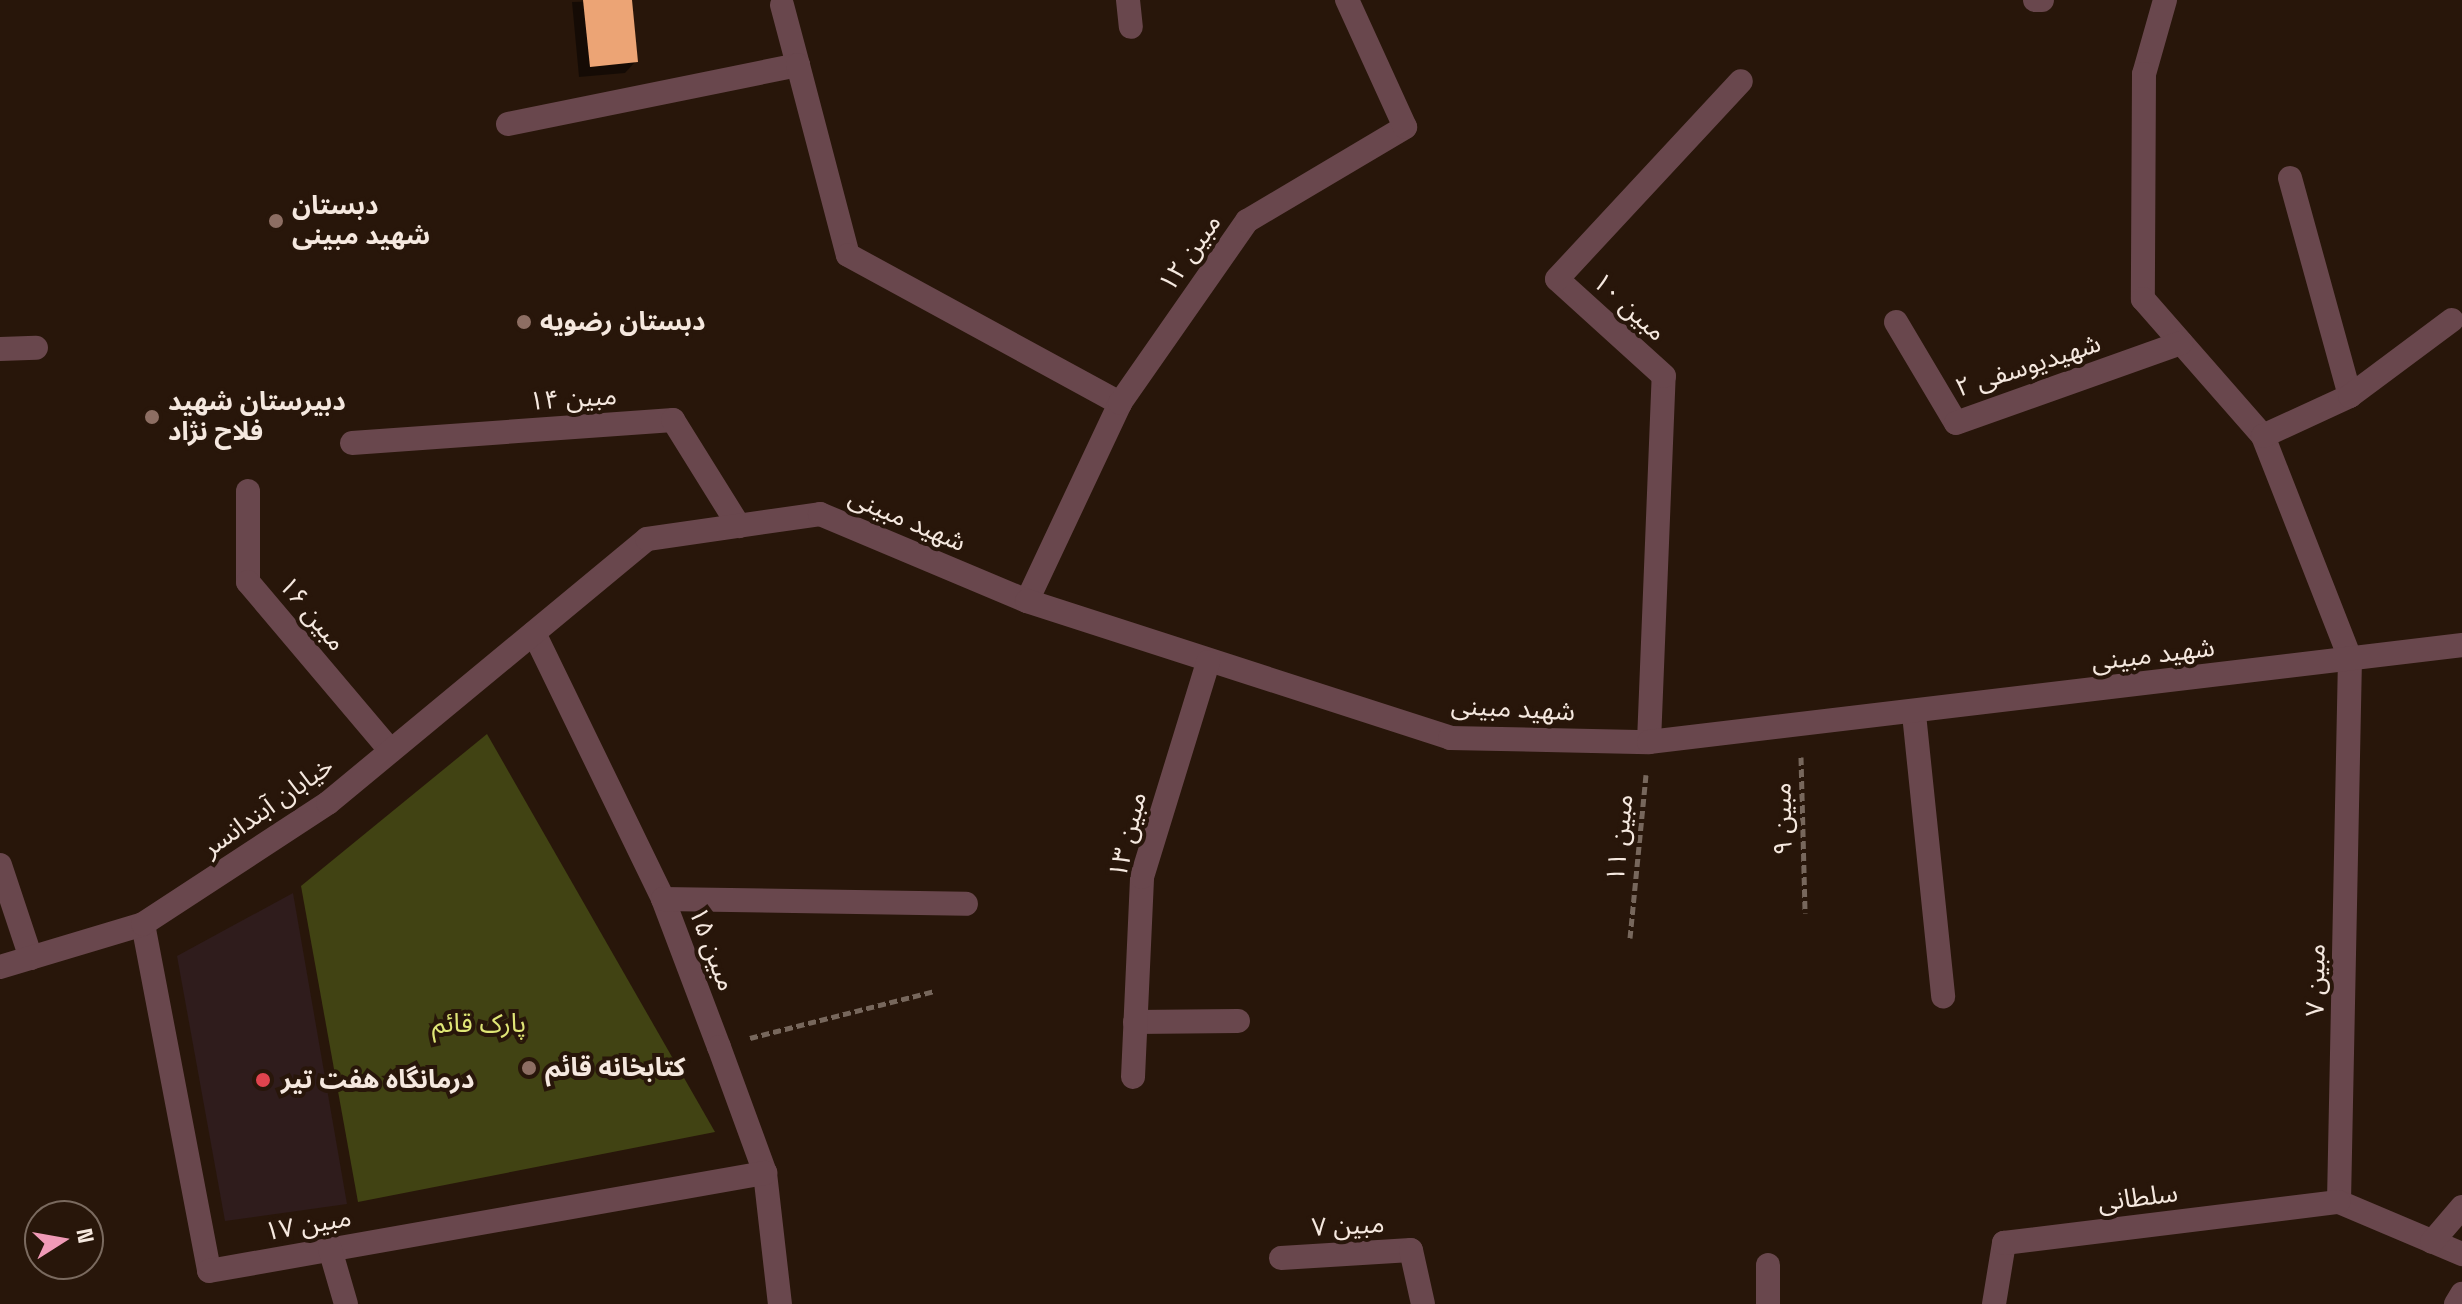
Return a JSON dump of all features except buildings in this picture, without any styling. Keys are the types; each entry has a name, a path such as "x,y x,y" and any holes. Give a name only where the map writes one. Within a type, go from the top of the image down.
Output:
{"street":[{"path":"1128,0 1131,27"},
{"name":"مبین ۱۲","path":"1027,601 1120,403 1247,221 1405,127 1347,0"},
{"path":"2035,0 2042,0"},
{"path":"2165,0 2144,74 2143,299 2263,436 2350,658"},
{"path":"782,5 848,255 1120,403"},
{"path":"508,124 798,65"},
{"name":"مبین ۱۰","path":"1649,742 1664,376 1557,279 1741,81"},
{"path":"2290,178 2350,396"},
{"path":"2263,436 2350,396 2452,320"},
{"name":"شهیدیوسفی ۲","path":"1896,322 1956,423 2181,343"},
{"path":"0,349 36,348"},
{"name":"مبین ۱۴","path":"352,443 673,420 739,526"},
{"name":"مبین ۱۶","path":"248,491 248,582 391,751"},
{"name":"شهید مبینی","path":"534,633 647,539 820,514 1027,601 1450,738 1649,742 1914,714 2462,645"},
{"name":"خیابان آبندانسر","path":"0,967 143,924 328,803 534,633"},
{"name":"مبین ۱۵","path":"534,633 663,899 719,1047 765,1173 780,1304"},
{"name":"مبین ۷","path":"2339,1202 2350,658"},
{"name":"مبین ۱۳","path":"1133,1077 1142,877 1208,662"},
{"path":"1914,714 1943,997"},
{"path":"0,865 31,958"},
{"path":"663,899 966,904"},
{"name":"مبین ۱۷","path":"143,924 209,1271 765,1173"},
{"path":"1135,1022 1238,1021"},
{"path":"2339,1202 2462,1254"},
{"name":"سلطانی","path":"1994,1304 2004,1243 2339,1202"},
{"path":"2432,1242 2462,1207"},
{"path":"330,1249 346,1304"},
{"name":"مبین ۷","path":"1281,1258 1411,1250 1423,1304"},
{"path":"1768,1265 1768,1304"},
{"path":"2456,1304 2462,1294"}],"path":[{"name":"مبین ۹","path":"1800,724 1805,913"},
{"name":"مبین ۱۱","path":"1630,938 1649,742"},
{"path":"719,1047 935,991"}],"shaded area":[{"name":"درمانگاه هفت تیر","path":"293,893 347,1204 225,1221 177,956"}],"green space":[{"name":"پارک قائم","path":"487,734 715,1132 358,1202 301,886"}],"place":[{"name":"دبستان شهید مبینی","path":"276,221"},
{"name":"دبستان رضویه","path":"524,322"},
{"name":"دبیرستان شهید فلاح نژاد","path":"152,417"},
{"name":"کتابخانه قائم","path":"529,1068"},
{"name":"درمانگاه هفت تیر","path":"263,1080"}]}
